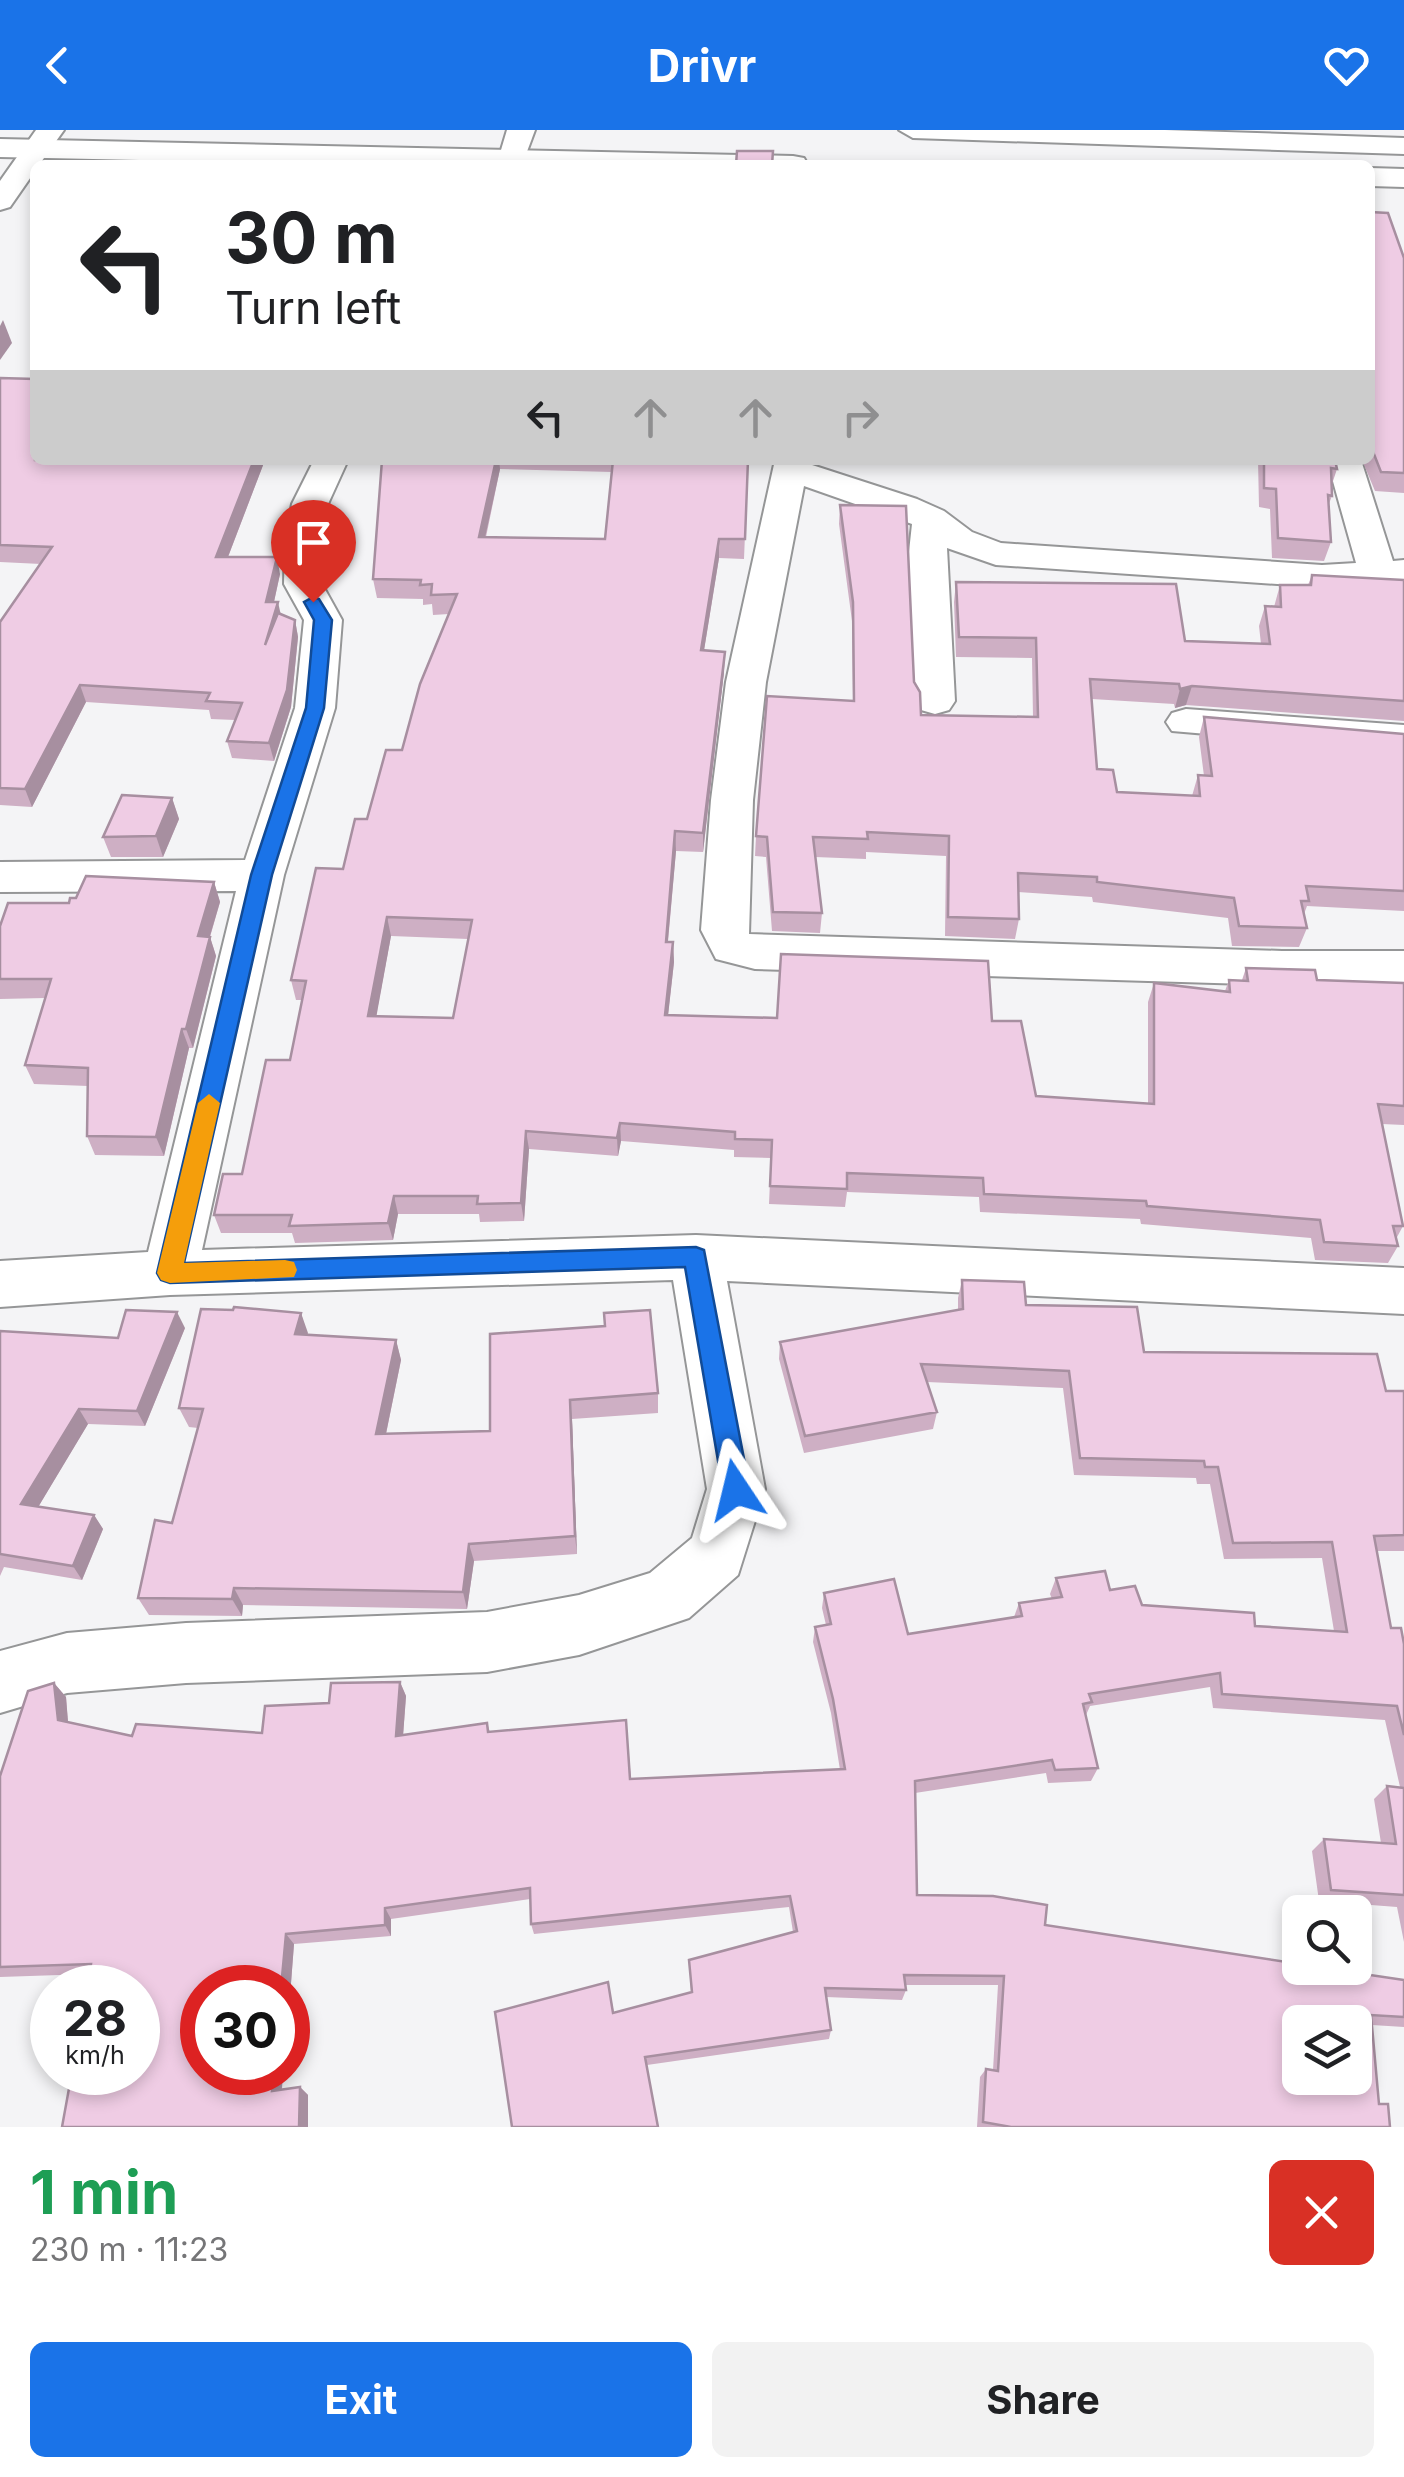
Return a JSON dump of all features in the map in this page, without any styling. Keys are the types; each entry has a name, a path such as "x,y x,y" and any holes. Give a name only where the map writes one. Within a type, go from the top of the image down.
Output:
{"highway":[{"path":"0,148 42,139 336,160"},
{"path":"1375,177 1404,178"}],"street":[{"path":"512,160 521,130"},
{"path":"914,130 1404,146"},
{"path":"0,200 42,139"},
{"path":"170,1273 262,875 315,708 323,620 303,584 303,538 310,504 329,465"},
{"path":"1346,465 1391,571 1322,576 996,554 959,540 930,519 792,465 746,682 732,800 724,930 732,946 756,952 1263,968 1404,968"},
{"path":"930,519 927,561 935,701"},
{"path":"1186,722 1404,738"},
{"path":"0,877 262,875"},
{"path":"0,1682 67,1663 166,1654 487,1642 579,1625 668,1597 717,1555 736,1490 696,1257"},
{"path":"0,1284 170,1273 696,1257 1404,1292"}],"building":[{"path":"737,151 773,151 772,160 736,160"},
{"path":"1375,212 1388,213 1404,258 1404,473 1381,472 1375,457"},
{"path":"0,378 30,379 30,465 252,465 216,557 277,557 266,602 278,602 265,645 278,613 295,620 287,690 269,743 227,741 242,703 206,701 210,693 80,685 25,789 0,788 0,622 52,547 0,545"},
{"path":"382,465 495,465 479,537 605,539 612,465 748,465 745,539 719,539 701,650 725,652 703,833 675,831 666,942 673,942 665,1015 777,1018 781,954 988,961 992,1021 1021,1021 1036,1096 1154,1104 1154,983 1230,992 1229,980 1248,981 1246,968 1315,970 1317,980 1404,983 1404,1106 1378,1104 1403,1226 1393,1226 1398,1246 1324,1242 1320,1220 1147,1206 1146,1201 984,1194 983,1178 847,1173 847,1189 770,1186 772,1140 735,1139 735,1132 620,1123 617,1138 526,1131 521,1203 477,1204 478,1196 394,1196 388,1223 289,1226 292,1215 214,1215 223,1174 242,1174 266,1060 290,1060 306,981 291,980 316,868 343,869 355,819 367,819 386,750 402,750 420,684 457,594 431,595 432,584 420,585 421,580 373,579","holes":["387,917 472,920 453,1018 368,1016"]},
{"path":"1264,465 1336,465 1337,469 1331,468 1332,496 1328,495 1331,542 1278,538 1276,489 1264,488"},
{"path":"840,505 906,506 914,682 920,692 921,715 1038,717 1036,638 959,637 956,582 1176,584 1185,641 1270,644 1265,606 1281,607 1280,585 1311,585 1312,575 1404,580 1404,701 1192,686 1180,689 1179,684 1090,679 1097,769 1113,770 1117,792 1200,796 1198,775 1212,776 1204,717 1404,734 1404,891 1306,886 1309,901 1301,901 1307,928 1239,926 1234,898 1097,882 1097,877 1018,873 1019,919 948,917 949,836 867,832 868,839 813,837 822,913 773,912 767,837 756,836 767,696 854,701 853,602"},
{"path":"122,795 172,798 156,836 103,837"},
{"path":"86,876 214,882 198,936 210,937 186,1029 182,1029 156,1137 87,1136 88,1068 25,1065 51,979 0,979 0,926 8,903 69,903 70,898 76,898"},
{"path":"962,1280 1024,1282 1026,1305 1137,1307 1144,1352 1377,1354 1386,1391 1404,1391 1404,1535 1374,1536 1391,1628 1401,1628 1404,1644 1404,1735 1397,1706 1222,1694 1220,1673 1089,1694 1092,1702 1083,1704 1098,1768 1055,1770 1052,1760 915,1781 917,1895 993,1896 1047,1905 1045,1925 1282,1961 1282,1985 1372,1985 1372,1975 1404,1980 1404,2017 1372,2015 1372,2005 1282,2005 1282,2095 1372,2095 1372,2026 1379,2104 1388,2104 1390,2127 1011,2127 983,2122 986,2069 998,2071 1004,1976 904,1975 906,1990 825,1988 831,2030 645,2057 658,2127 512,2127 495,2012 608,1982 613,2013 692,1992 689,1960 797,1931 790,1896 531,1924 530,1888 385,1908 385,1925 286,1934 283,1965 180,1965 180,2095 300,2095 299,2127 62,2127 68,2095 160,2095 160,1965 0,1967 0,1776 28,1691 54,1683 58,1720 132,1736 136,1724 262,1733 265,1706 329,1703 331,1683 400,1682 396,1736 487,1723 488,1732 626,1720 630,1779 845,1769 815,1627 831,1624 824,1593 894,1579 908,1634 1022,1616 1019,1603 1062,1597 1056,1578 1105,1571 1110,1590 1135,1586 1142,1605 1254,1613 1255,1626 1347,1632 1332,1542 1233,1543 1218,1467 1205,1467 1204,1461 1080,1458 1069,1371 921,1364 937,1412 805,1436 780,1342 963,1309"},
{"path":"234,1307 301,1313 295,1334 396,1340 376,1434 490,1431 490,1334 605,1326 604,1313 650,1310 658,1393 570,1400 575,1536 469,1544 463,1592 234,1588 232,1599 138,1598 155,1520 172,1523 203,1409 179,1408 201,1309"},
{"path":"126,1310 177,1312 137,1411 79,1409 21,1504 94,1515 73,1566 0,1554 0,1331 118,1338"},
{"path":"1387,1786 1404,1788 1404,1895 1331,1890 1324,1839 1396,1844"}],"slow traffic":[{"path":"209,1103 170,1273 285,1270"}],"route":[{"path":"313,602 323,620 315,708 262,875 170,1273 696,1257 736,1490"}]}
